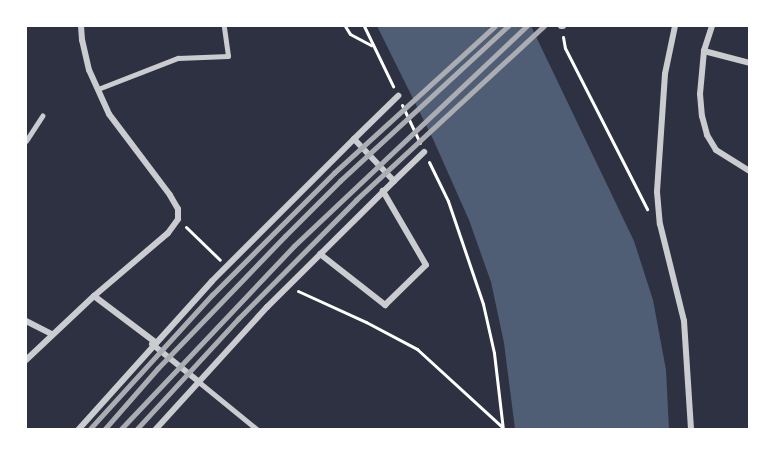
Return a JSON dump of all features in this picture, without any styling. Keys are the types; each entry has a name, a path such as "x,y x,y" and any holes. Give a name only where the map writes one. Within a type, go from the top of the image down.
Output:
{"street":[{"path":"26,360 94,296 168,232 178,219 178,209 170,195 119,130 98,89 87,60 81,26"},
{"path":"675,26 665,74 657,192 660,224 684,321 691,429"},
{"path":"712,26 704,51 699,94 707,135 716,150 750,171"},
{"path":"704,51 750,63"},
{"path":"78,429 154,343 227,267 398,96"},
{"path":"354,139 394,181"},
{"path":"155,429 296,278 424,152"},
{"path":"320,254 385,304 426,265 383,191"},
{"path":"94,296 198,381"},
{"path":"26,321 52,334"}],"lane":[{"path":"98,89 178,58 228,56 225,26"},
{"path":"26,141 42,116"},
{"path":"198,381 258,429"}],"path":[{"path":"345,26 350,34 373,45"},
{"path":"364,26 448,201 483,304 494,353 503,429"},
{"path":"562,26 565,48 648,211 660,224"},
{"path":"178,219 227,267"},
{"path":"296,278 296,290 366,322 417,350 503,429"}],"water":[{"path":"377,26 531,26 634,241 653,300 666,370 669,429 515,429 504,343 491,282 469,220 433,139"}],"railway":[{"path":"89,430 212,295 334,173 495,26"},
{"path":"104,430 158,368 285,236 340,181 508,26"},
{"path":"120,430 294,246 527,26"},
{"path":"136,430 238,319 356,200 544,26"}]}
